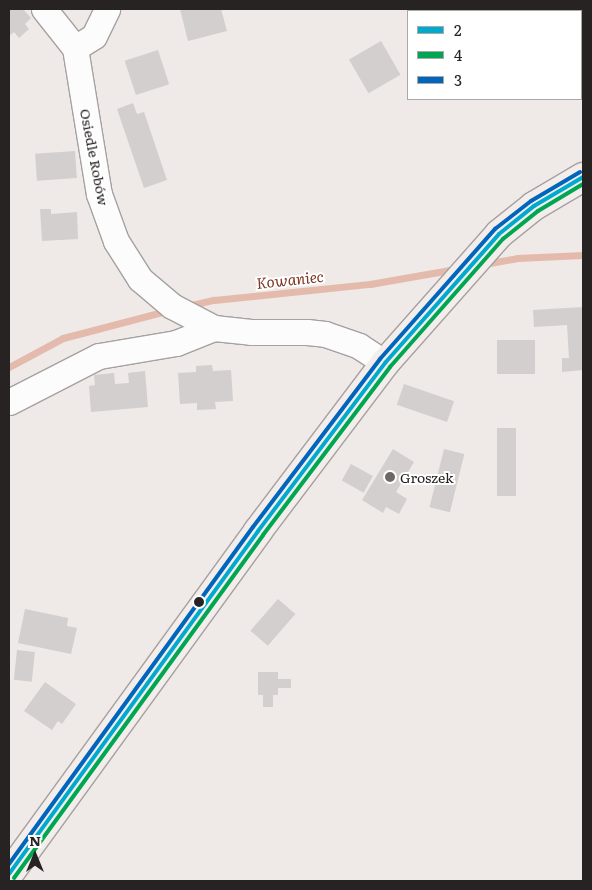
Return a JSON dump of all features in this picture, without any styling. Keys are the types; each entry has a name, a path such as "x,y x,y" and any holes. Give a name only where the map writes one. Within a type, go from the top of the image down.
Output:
{"street":[{"name":"Osiedle Robów","path":"44,9 75,48 99,194 116,241 128,264 154,293 204,323 251,332 307,332 325,334 359,346 385,363"},
{"path":"75,48 94,36 108,9"},
{"path":"9,874 258,531 385,363 499,234 534,206 583,177"},
{"path":"9,402 99,356 176,344 204,323"}],"building":[{"path":"9,9 23,9 31,18 25,24 29,29 19,38 14,32 9,36"},
{"path":"180,9 221,9 227,31 188,41"},
{"path":"381,41 400,75 368,93 349,60"},
{"path":"158,50 169,84 136,95 125,61"},
{"path":"133,103 137,114 144,112 167,180 144,188 117,109"},
{"path":"75,151 77,178 37,181 35,154"},
{"path":"40,209 51,209 51,214 77,212 78,239 42,241"},
{"path":"583,307 583,370 562,372 562,358 569,358 567,325 534,327 533,310"},
{"path":"497,340 535,340 535,374 497,374"},
{"path":"212,365 213,371 231,370 233,401 215,402 216,409 197,410 197,403 180,404 178,373 196,372 196,366"},
{"path":"145,371 148,407 91,412 89,386 95,385 94,375 114,373 115,384 129,383 128,373"},
{"path":"404,384 454,401 447,422 397,405"},
{"path":"497,428 516,428 516,496 497,496"},
{"name":"Groszek","path":"393,449 414,462 396,492 407,499 399,514 386,507 383,513 362,500"},
{"path":"444,449 464,454 450,512 429,507"},
{"path":"351,464 373,476 364,493 342,481"},
{"path":"278,599 295,614 268,646 250,631"},
{"path":"25,609 68,618 67,626 77,628 71,654 18,643"},
{"path":"17,650 35,652 32,682 14,680"},
{"path":"258,672 278,672 278,679 291,679 291,688 278,688 278,695 273,695 273,707 263,707 263,695 258,695"},
{"path":"45,682 76,704 62,724 58,721 52,730 24,711"}],"waterway":[{"name":"Kowaniec","path":"484,264 517,258 583,255"},
{"name":"Kowaniec","path":"187,306 214,300 370,284 456,269"},
{"name":"Kowaniec","path":"9,367 63,338 170,310"}],"transit line":[{"name":"3","path":"9,864 253,527 380,359 495,229 531,201 580,172"},
{"name":"2","path":"9,874 258,531 385,363 499,234 534,206 583,177"},
{"name":"4","path":"14,878 263,535 390,367 503,239 538,211 583,184"}],"place":[{"name":"Groszek","path":"390,477"}]}
